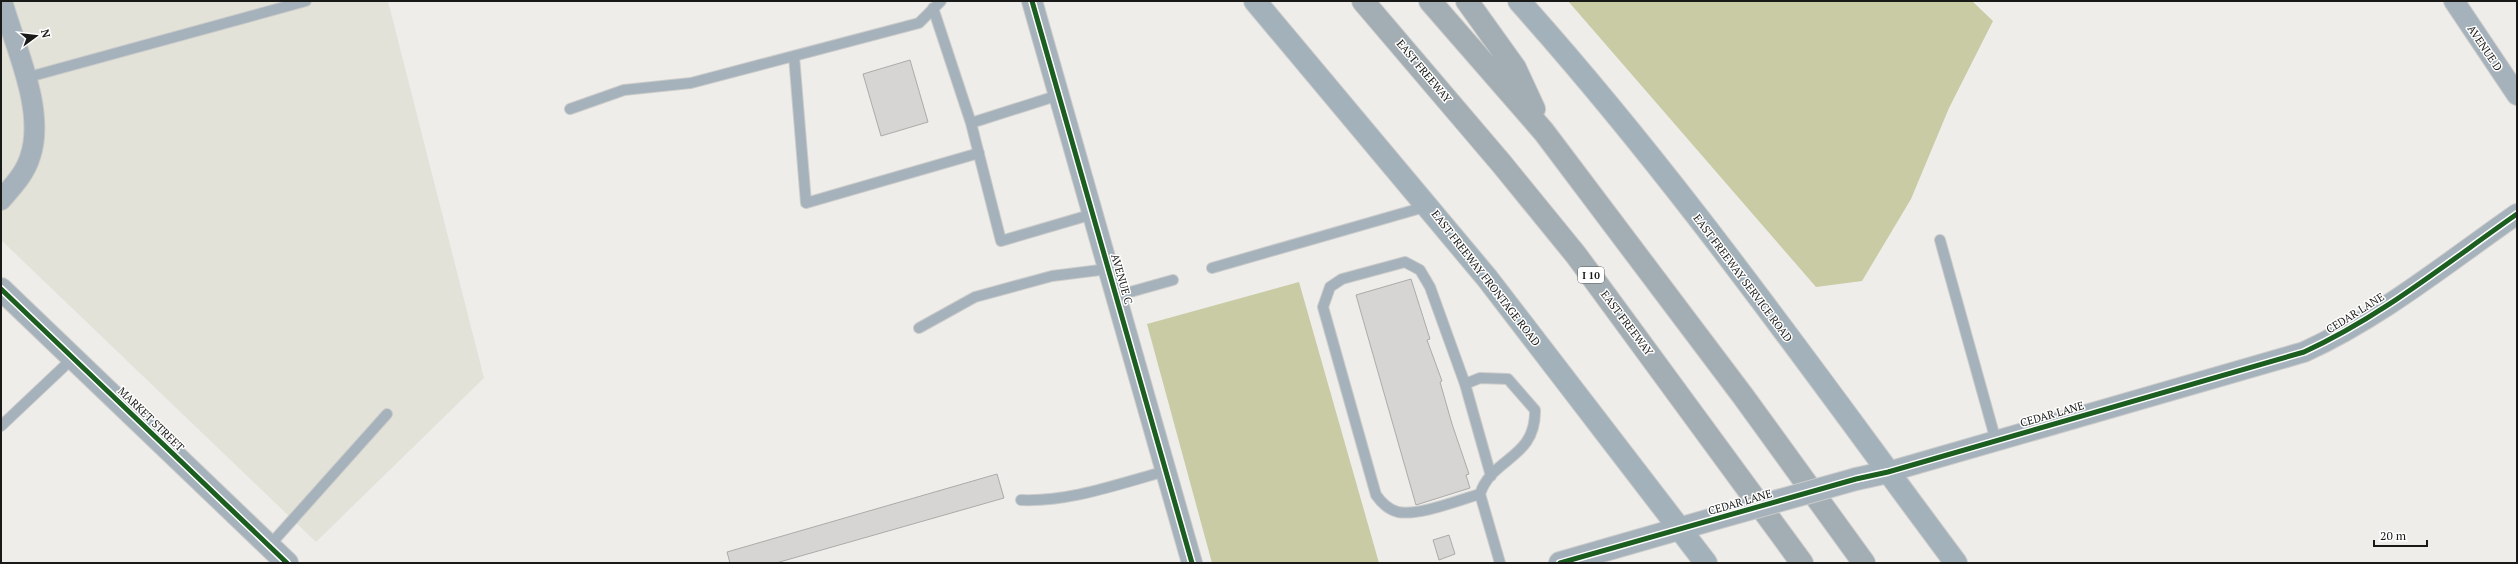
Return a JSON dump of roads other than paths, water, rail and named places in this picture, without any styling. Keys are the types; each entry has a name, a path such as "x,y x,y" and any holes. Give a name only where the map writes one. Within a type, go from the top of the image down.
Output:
{"highway":[{"name":"EAST FREEWAY","path":"1363,1 1496,157 1576,256 1802,563"},
{"path":"1430,1 1544,132 1743,396 1864,563"},
{"path":"1467,1 1515,68 1544,132"}],"main road":[{"name":"EAST FREEWAY FRONTAGE ROAD","path":"1256,1 1487,278 1706,563"},
{"name":"EAST FREEWAY SERVICE ROAD","path":"1519,1 1583,72 1749,283 1956,563"}],"street":[{"path":"1,200 19,178 30,158 34,140 34,115 25,78 2,1"},
{"name":"AVENUE C","path":"1032,1 1192,563"},
{"name":"AVENUE D","path":"2454,1 2517,95"},
{"name":"CEDAR LANE","path":"1560,563 1856,479 1888,472 2304,352 2333,339 2366,319 2517,214"},
{"name":"MARKET STREET","path":"1,289 287,563"}],"lane":[{"path":"25,78 306,1"},
{"path":"570,109 624,90 691,82 919,23 937,5 979,152 1001,241 1093,214"},
{"path":"794,56 806,203 979,152"},
{"path":"971,123 1059,95"},
{"path":"1212,268 1428,206"},
{"path":"1940,240 1996,441"},
{"path":"1480,494 1419,511 1397,512 1383,504 1376,495 1323,307 1330,287 1342,279 1405,262 1420,270 1430,287 1464,384 1491,476"},
{"path":"919,328 975,297 1052,276 1108,269"},
{"path":"1116,296 1172,280"},
{"path":"1,426 73,358"},
{"path":"1464,384 1480,378 1508,379 1535,410 1536,427 1524,447 1484,482 1480,494 1500,563"},
{"path":"269,546 387,414"},
{"path":"1021,500 1043,501 1079,495 1166,471"}]}
